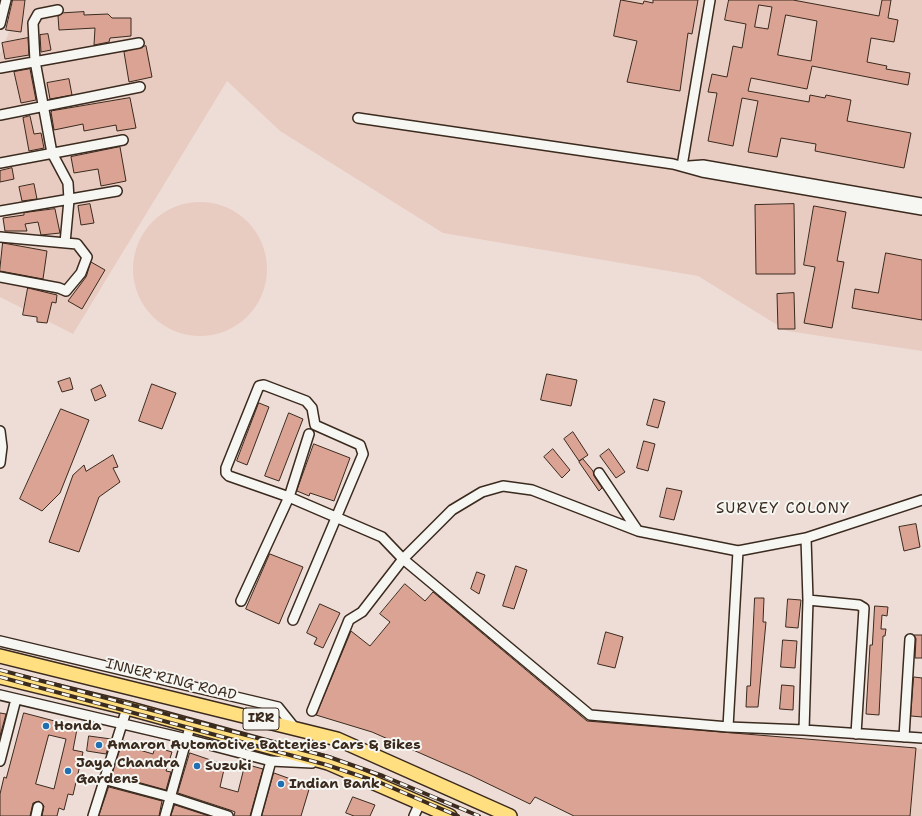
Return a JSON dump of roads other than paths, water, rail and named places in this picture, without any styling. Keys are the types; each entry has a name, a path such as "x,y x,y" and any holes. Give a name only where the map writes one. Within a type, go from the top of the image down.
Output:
{"highway":[{"name":"INNER RING ROAD","path":"0,656 294,727 337,739 510,816"},
{"name":"IRR","path":"0,678 127,708 189,733 328,763 450,816"}],"street":[{"path":"0,24 6,0"},
{"path":"682,166 710,0"},
{"path":"58,10 38,14 33,23 35,61 52,153 68,183 69,200 65,243"},
{"path":"0,68 139,43"},
{"path":"0,115 140,87"},
{"path":"358,118 682,166 702,172 922,210"},
{"path":"0,163 123,140"},
{"path":"682,166 703,165 922,203"},
{"path":"0,211 117,191"},
{"path":"0,237 77,244 87,257 81,272 66,291 59,288 0,277"},
{"path":"293,620 337,517 363,454 360,445 315,425 312,408 306,401 264,385 259,386 226,473 229,476 289,497 337,517 382,537 403,559 590,715 728,728 804,730 922,738"},
{"path":"0,431 2,447 0,463"},
{"path":"241,602 289,497 309,434"},
{"path":"599,473 638,531"},
{"path":"312,711 349,620 362,612 403,559 452,510 482,492 503,486 532,490 638,531 738,551 806,538 922,500"},
{"path":"804,730 808,600 806,538"},
{"path":"728,728 738,551"},
{"path":"808,600 859,605 864,608 856,734"},
{"path":"904,737 910,639"},
{"path":"0,641 278,707 294,727"},
{"path":"0,695 121,724 189,733 271,761 328,763"},
{"path":"0,761 16,699"},
{"path":"93,816 103,779 127,708"},
{"path":"165,816 189,733"},
{"path":"256,816 271,761"},
{"path":"103,779 170,797 228,816"},
{"path":"414,816 420,803"}],"railway":[{"path":"0,670 329,757 383,776 479,816"},
{"path":"0,677 327,765 381,783 458,816"}],"place":[{"name":"Honda","path":"46,726"},
{"name":"Amaron Automotive Batteries Cars & Bikes","path":"99,745"},
{"name":"Suzuki","path":"197,766"},
{"name":"Jaya Chandra Gardens","path":"68,771"},
{"name":"Indian Bank","path":"281,784"}],"district":[{"name":"SURVEY COLONY","path":"783,509"}]}
